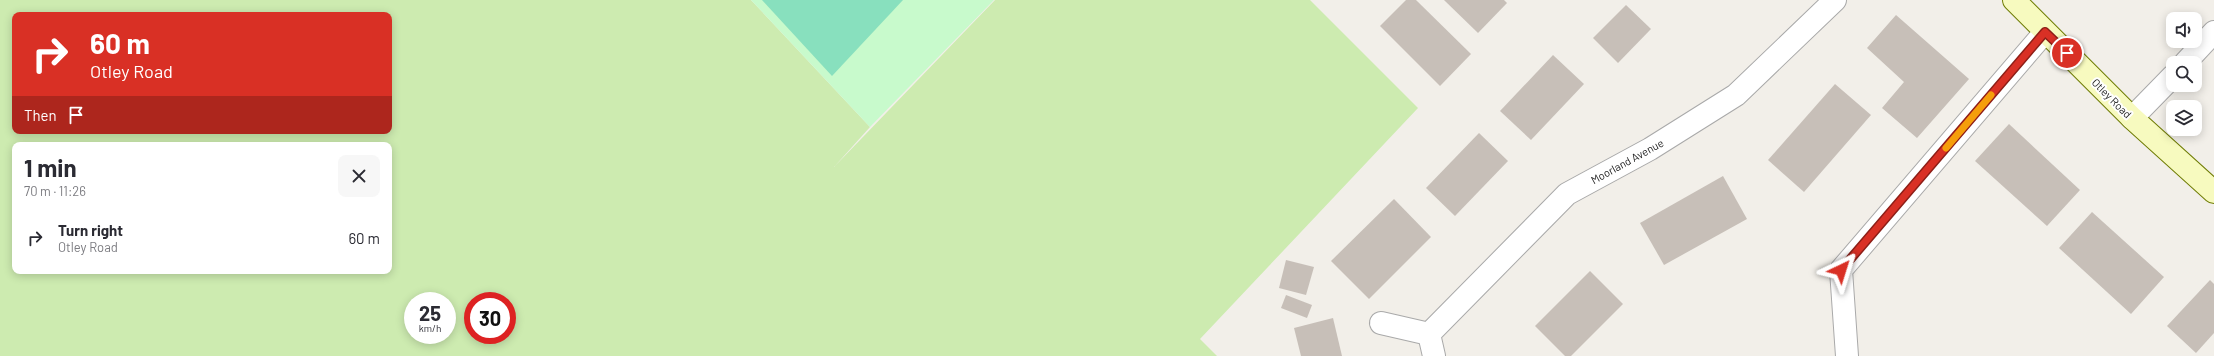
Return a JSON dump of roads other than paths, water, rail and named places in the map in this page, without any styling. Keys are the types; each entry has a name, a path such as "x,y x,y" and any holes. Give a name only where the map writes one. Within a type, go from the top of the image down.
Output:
{"street":[{"name":"Moorland Avenue","path":"1429,334 1566,194 1650,149 1736,95 1836,0"},
{"name":"Otley Road","path":"2014,0 2132,118 2214,192"},
{"path":"1848,356 1841,270 2045,32"},
{"path":"2192,56 2214,32"},
{"path":"2132,118 2166,83"},
{"path":"1381,323 1429,334 1434,356"}]}
